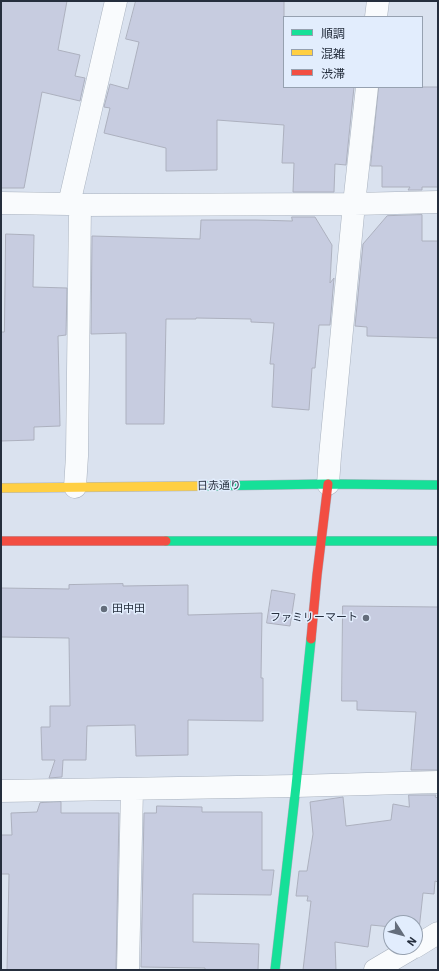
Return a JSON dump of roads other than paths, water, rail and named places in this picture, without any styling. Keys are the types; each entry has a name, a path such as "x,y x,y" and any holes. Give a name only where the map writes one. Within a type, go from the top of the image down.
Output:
{"main road":[{"name":"日赤通り","path":"1,488 328,484 438,485"},
{"path":"275,970 296,786 320,541 328,484"},
{"path":"1,541 438,541"}],"street":[{"path":"75,487 77,448 74,204 116,1"},
{"path":"376,16 378,1"},
{"path":"328,484 354,204 368,88"},
{"path":"1,203 354,204 438,202"},
{"path":"1,791 438,782"},
{"path":"128,970 132,789"},
{"path":"423,942 438,933"},
{"path":"375,970 401,955"}],"place":[{"name":"田中田","path":"104,609"},
{"name":"ファミリーマート","path":"366,618"}]}
